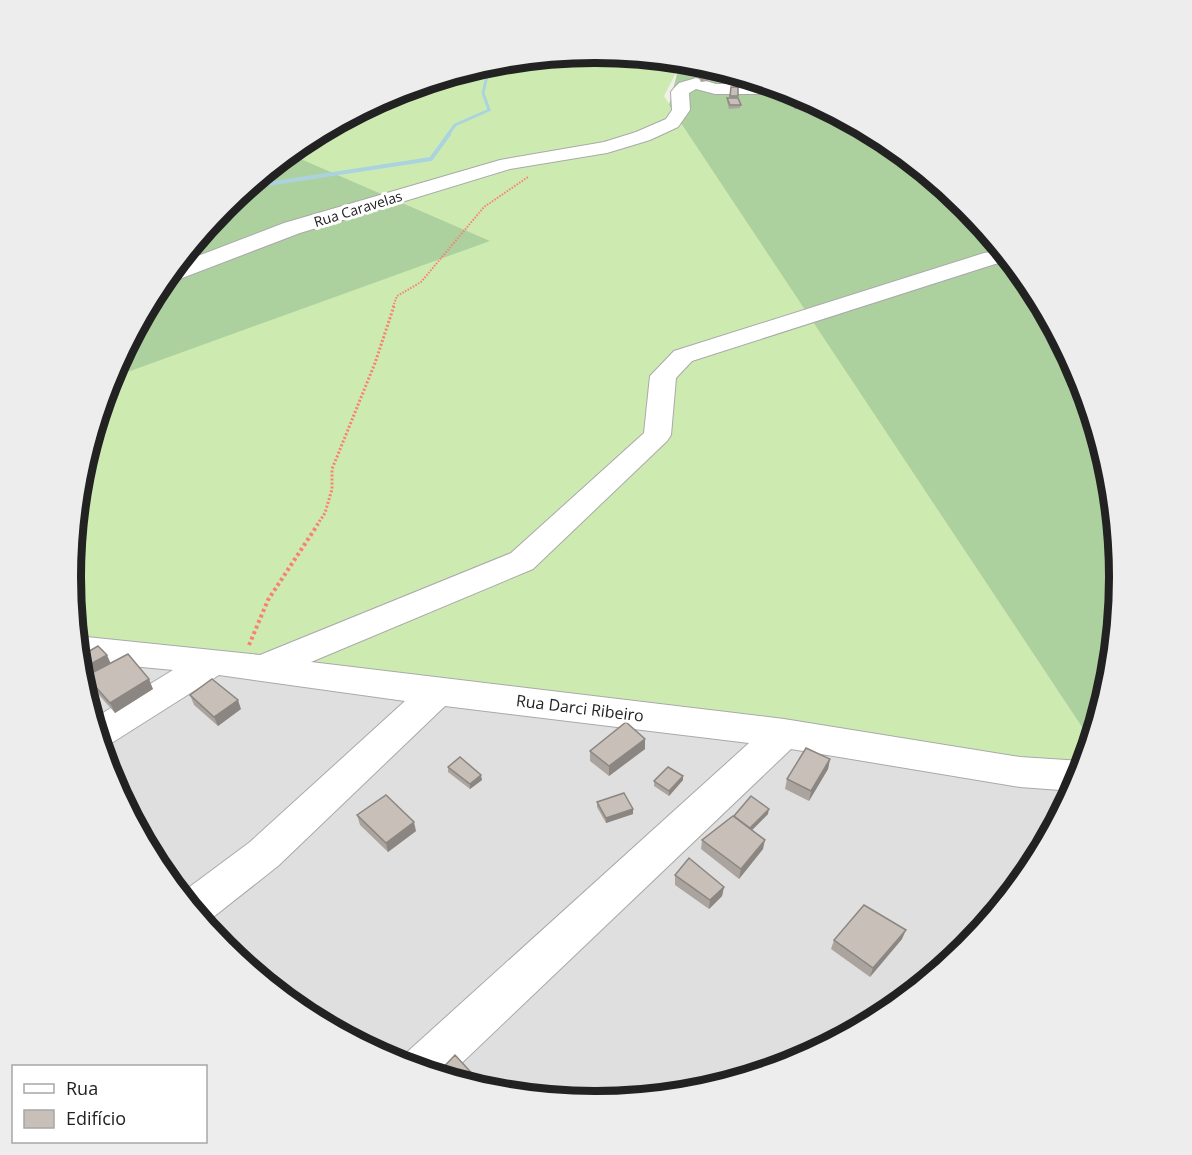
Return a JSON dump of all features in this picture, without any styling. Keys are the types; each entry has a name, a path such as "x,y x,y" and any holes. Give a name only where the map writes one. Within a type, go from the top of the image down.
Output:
{"street":[{"path":"692,72 696,83 715,89 757,89"},
{"name":"Rua Caravelas","path":"185,269 292,228 521,160 624,143 672,123 681,110 680,92 685,87 696,83"},
{"path":"105,731 239,665 522,561 657,435 663,376 683,356 998,257"},
{"name":"Rua Darci Ribeiro","path":"87,649 239,665 438,692 784,733 1020,771 1071,775"},
{"path":"199,904 264,854 438,692"},
{"path":"428,1064 784,733"}],"path":[{"path":"239,665 268,600 324,513 332,489 332,468 375,363 397,296 421,282 484,207 557,154"}],"shaded area":[{"path":"682,71 761,90 824,116 853,132 909,169 960,214 983,238 1024,292 1042,320 1071,381 1093,444 1101,477 1106,510 1110,578 1106,645 1101,678 1083,743 1071,774 1042,835 1024,863 983,917 960,941 909,986 882,1005 824,1039 793,1053 761,1065 696,1082 663,1088 596,1092 529,1088 496,1082 431,1065 399,1053 339,1023 283,986 232,941 209,917 188,891 150,835 121,774 99,711 91,678 85,634 727,693 692,105"}],"green space":[{"path":"596,63 678,70 664,96 1086,733 1073,769 86,641 81,578 86,510 99,444 121,381 150,320 188,264 209,238 232,214 283,169 339,132 399,102 431,90 496,73 529,67"},
{"path":"678,70 761,90 824,116 882,150 935,191 983,238 1024,292 1057,350 1083,412 1101,477 1106,510 1110,578 1106,645 1101,678 1086,733 669,105"},
{"path":"298,158 490,241 125,373 150,320 188,264 209,238 257,191"}],"building":[{"path":"731,87 738,87 738,96 730,96"},
{"path":"727,98 738,98 741,105 730,105"},
{"path":"98,646 107,655 89,665 87,652"},
{"path":"128,654 149,679 110,703 92,683 90,674"},
{"path":"212,679 238,700 214,717 190,695"},
{"path":"626,722 645,739 609,766 590,751"},
{"path":"806,748 830,759 811,791 787,779"},
{"path":"460,757 481,775 470,784 448,767"},
{"path":"668,767 683,776 669,791 654,781"},
{"path":"624,793 633,809 606,818 597,802"},
{"path":"386,795 414,822 386,843 357,815"},
{"path":"751,796 769,809 750,828 734,816"},
{"path":"733,816 765,840 741,869 702,840"},
{"path":"689,858 724,887 710,900 675,875"},
{"path":"864,905 906,930 873,968 834,940"},
{"path":"455,1055 475,1077 463,1074 442,1068"}],"waterway":[{"path":"447,136 455,125 489,110 483,93 489,75"},
{"path":"265,184 431,159 449,134"}]}
